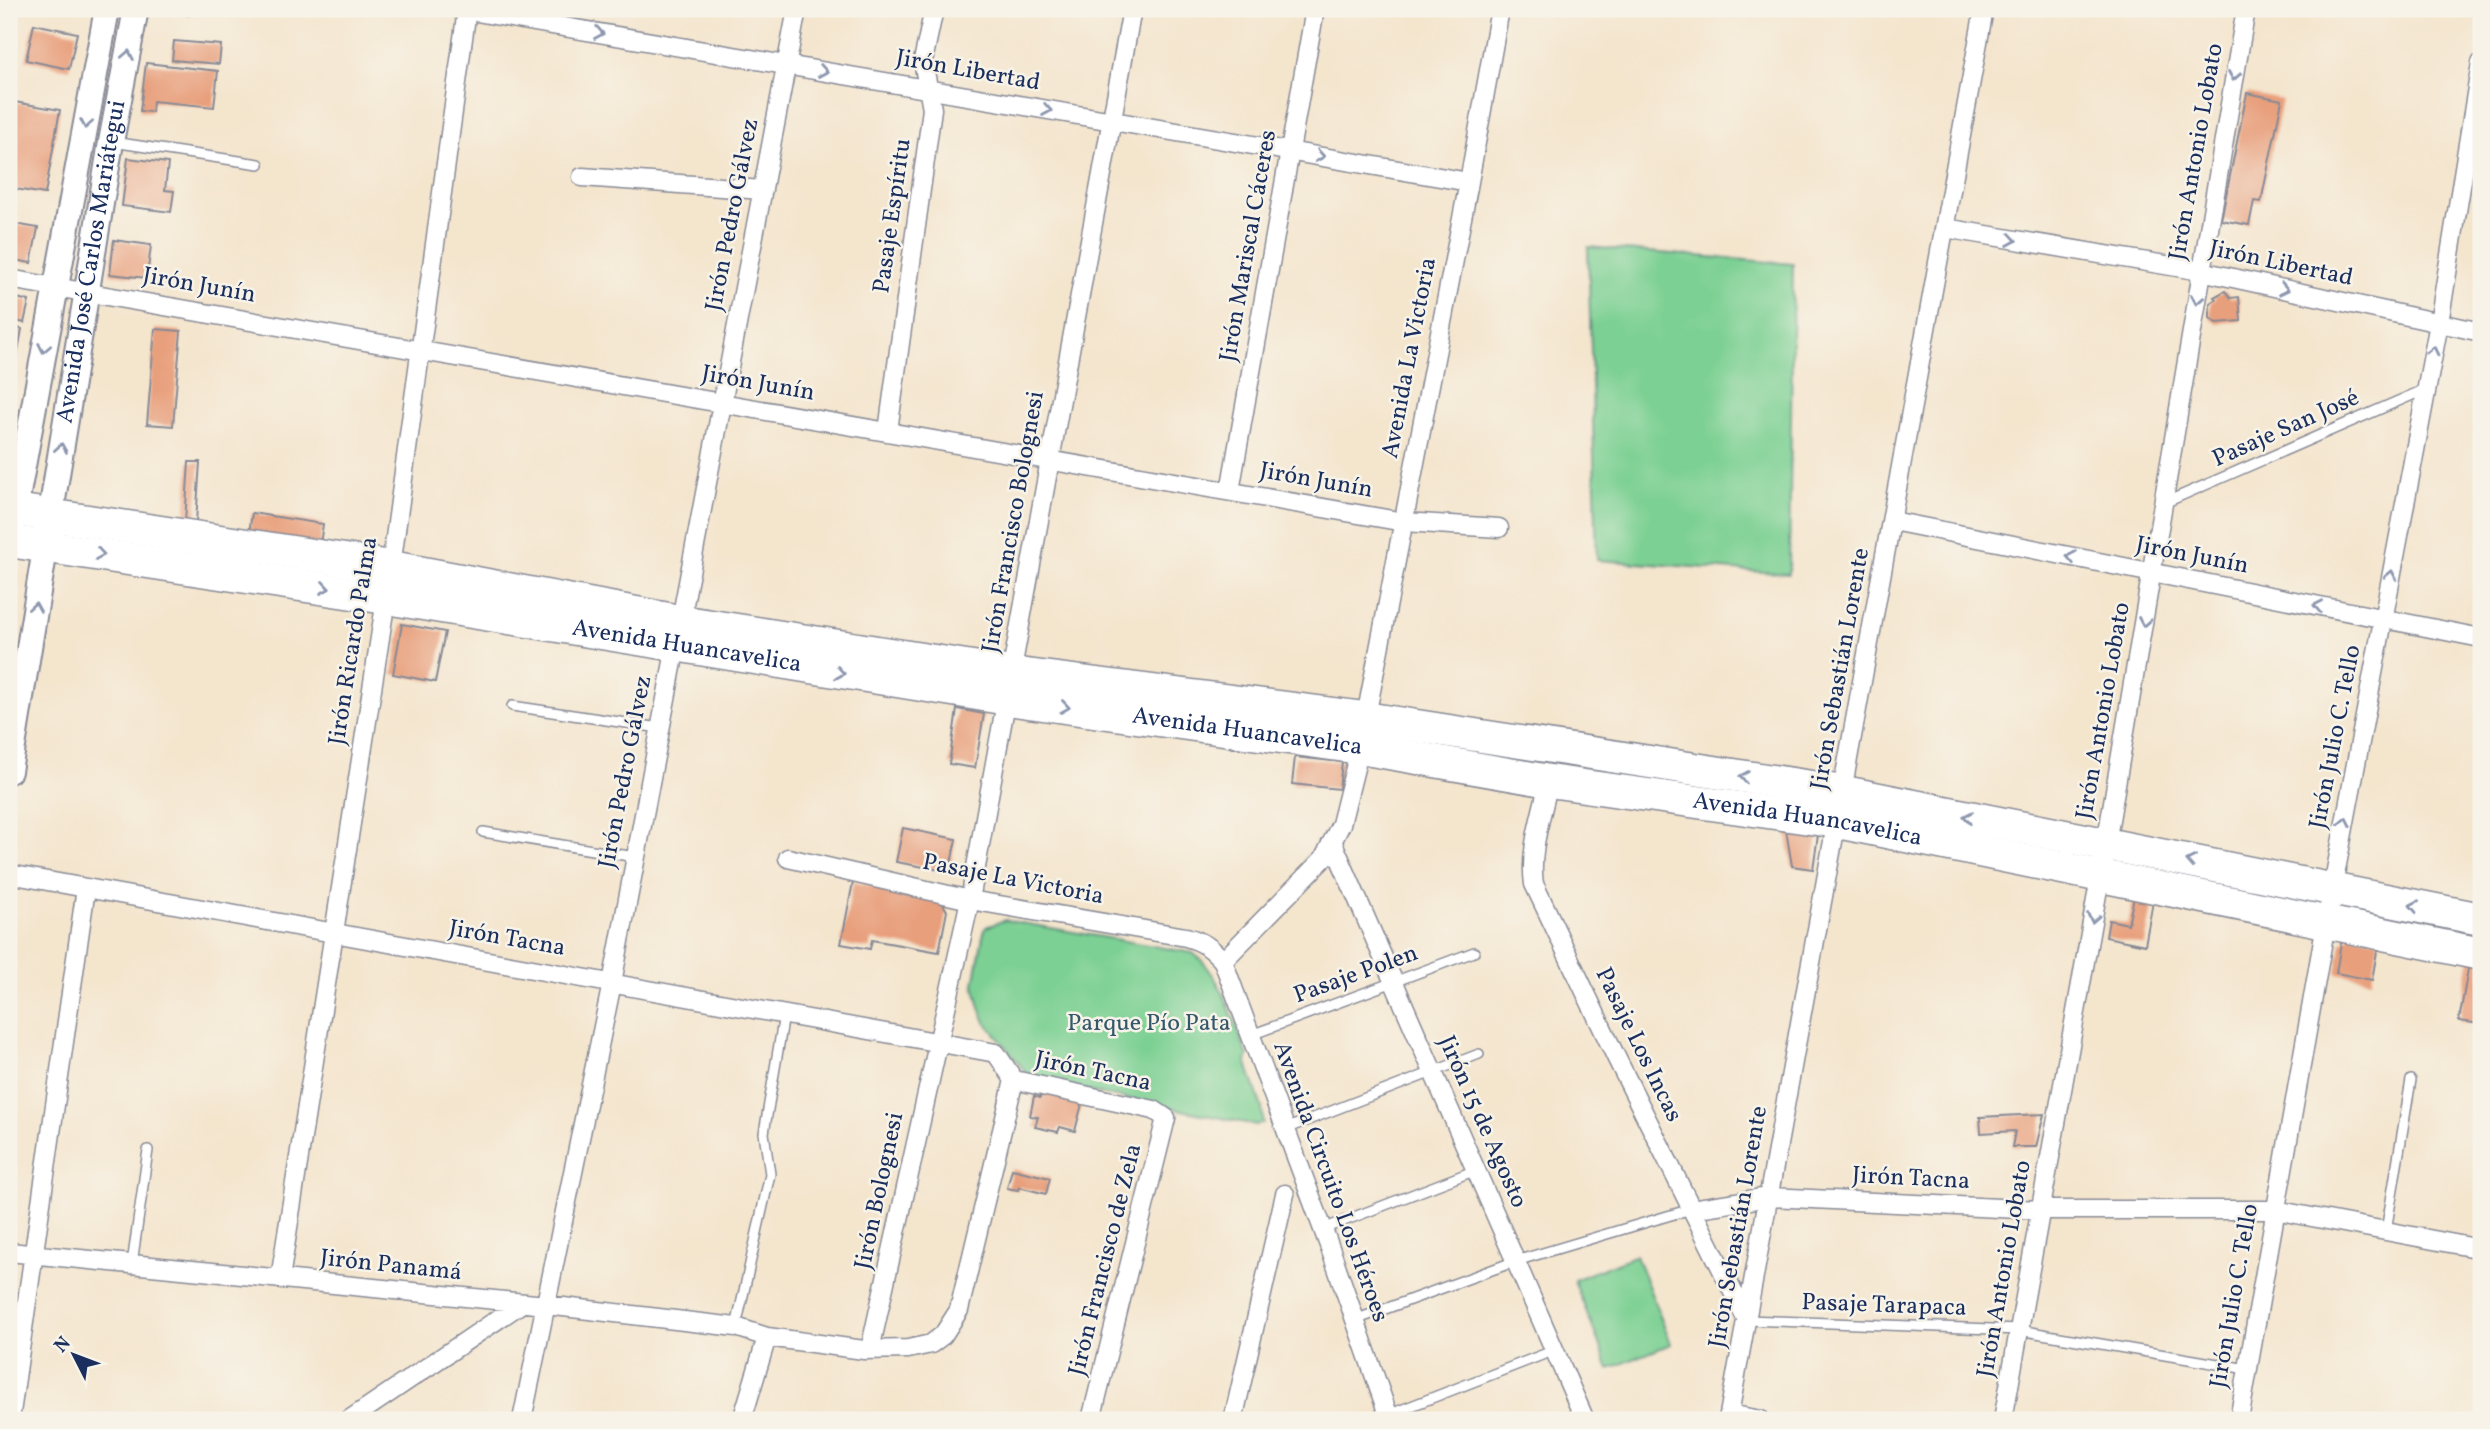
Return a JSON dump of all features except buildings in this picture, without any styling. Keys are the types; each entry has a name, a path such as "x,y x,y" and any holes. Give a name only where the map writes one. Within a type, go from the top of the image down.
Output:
{"highway":[{"name":"Avenida Huancavelica","path":"11,510 391,567 677,634"},
{"name":"Avenida Huancavelica","path":"9,542 386,598 677,634 1009,686 1844,792 2481,919"},
{"name":"Avenida Huancavelica","path":"1363,733 1549,781 1838,822 2481,954"}],"main road":[{"name":"Avenida José Carlos Mariátegui","path":"9,542 11,510 107,9"},
{"name":"Avenida José Carlos Mariátegui","path":"9,771 111,142 136,9"}],"street":[{"name":"Jirón Libertad","path":"464,9 1469,182"},
{"name":"Jirón Ricardo Palma","path":"280,1279 391,567 464,9"},
{"name":"Jirón Pedro Gálvez","path":"522,1420 612,983 797,9"},
{"name":"Pasaje Espíritu","path":"888,431 932,109 923,61 934,9"},
{"name":"Jirón Francisco Bolognesi","path":"937,1042 970,900 1132,9"},
{"name":"Jirón Mariscal Cáceres","path":"1230,491 1315,9"},
{"name":"Avenida La Victoria","path":"1223,961 1324,858 1341,824 1363,733 1500,9"},
{"name":"Jirón Sebastián Lorente","path":"1729,1417 1984,9"},
{"name":"Jirón Antonio Lobato","path":"2003,1420 2106,844 2246,9"},
{"name":"Jirón Julio C. Tello","path":"2239,1420 2332,889 2440,323 2481,63"},
{"path":"582,177 762,190"},
{"name":"Jirón Libertad","path":"1945,228 2202,271 2481,332"},
{"name":"Jirón Junín","path":"9,279 1404,522 1499,528"},
{"name":"Jirón Junín","path":"1892,522 2481,638"},
{"name":"Pasaje Los Incas","path":"1549,781 1534,847 1534,884 1615,1057 1747,1320"},
{"name":"Jirón 15 de Agosto","path":"1333,843 1585,1420"},
{"name":"Pasaje La Victoria","path":"788,858 970,900 1185,936 1206,944 1223,961"},
{"name":"Jirón Tacna","path":"9,874 996,1054 1014,1080 1154,1110 1160,1114"},
{"path":"10,1420 86,888"},
{"name":"Avenida Circuito Los Héroes","path":"1223,961 1323,1229 1389,1418"},
{"name":"Jirón Bolognesi","path":"870,1350 937,1042"},
{"name":"Jirón Panamá","path":"9,1252 546,1305 736,1327 767,1337 870,1350 908,1349 931,1344 943,1335 959,1310 1014,1080"},
{"name":"Jirón Francisco de Zela","path":"1091,1420 1166,1118 1160,1114"},
{"path":"1233,1420 1284,1194"},
{"name":"Jirón Tacna","path":"1690,1209 1769,1197 2041,1210 2275,1210 2481,1249"},
{"path":"349,1420 523,1303"},
{"path":"742,1420 767,1337"},
{"path":"1729,1417 1761,1420"}],"lane":[{"path":"111,142 259,164"},
{"name":"Pasaje San José","path":"2162,504 2426,389"},
{"path":"512,706 660,728"},
{"path":"483,832 635,857"},
{"name":"Pasaje Polen","path":"1251,1035 1474,951"},
{"path":"736,1327 770,1174 764,1133 784,1015"},
{"path":"1285,1129 1479,1054"},
{"path":"2386,1231 2411,1080"},
{"path":"132,1264 148,1150"},
{"path":"1323,1229 1476,1170"},
{"name":"Jirón Tacna","path":"1355,1320 1516,1261 1690,1209"},
{"name":"Pasaje Tarapaca","path":"1747,1320 2019,1330 2247,1369"},
{"path":"1389,1418 1555,1350"}],"green space":[{"path":"1588,247 1793,264 1789,574 1597,560"},
{"name":"Parque Pío Pata","path":"1005,920 1193,953 1212,973 1232,1014 1248,1056 1246,1061 1262,1108 1263,1123 1256,1125 1032,1080 986,1022 974,984 986,927"},
{"path":"1636,1255 1671,1344 1609,1369 1574,1280"}]}
